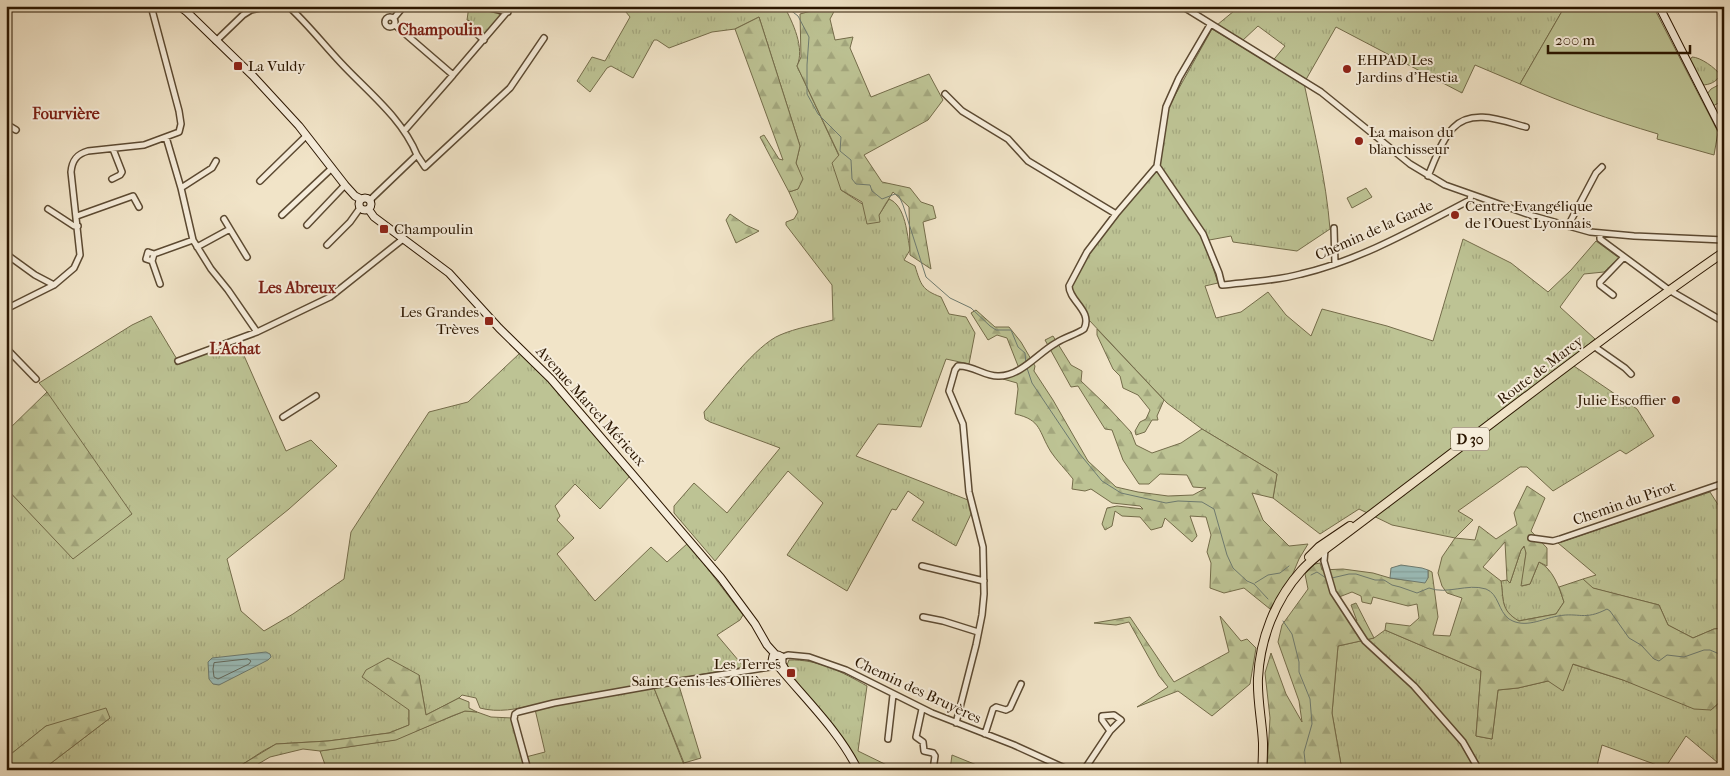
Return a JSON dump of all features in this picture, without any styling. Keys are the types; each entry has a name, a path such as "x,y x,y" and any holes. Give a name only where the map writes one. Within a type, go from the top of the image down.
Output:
{"main road":[{"path":"179,6 253,76 306,136 355,196 370,200 371,206 369,210 360,208 359,202 361,199"},
{"path":"1658,6 1724,134"},
{"name":"Avenue Marcel Mérieux","path":"369,210 374,217 449,274 499,328 551,378 721,578 755,624 789,678 823,719 858,770"},
{"name":"Route de Marcy","path":"1303,568 1321,559 1325,550 1375,511 1669,290 1724,252"},
{"name":"Route de Marcy","path":"1262,770 1263,743 1258,698 1260,658 1265,635 1274,613 1285,592 1303,568 1307,559 1340,532 1375,511"}],"street":[{"path":"6,308 54,285 74,268 80,254 71,172 74,158 81,153 144,145 179,132 181,124 151,6"},
{"path":"216,41 243,15 252,10 269,6"},
{"path":"288,6 384,106 404,131 425,167 510,88 544,38"},
{"path":"394,18 404,6"},
{"path":"481,6 508,12"},
{"path":"404,131 512,6"},
{"path":"1182,6 1320,92 1410,164 1445,185 1568,226 1600,234 1724,240"},
{"path":"394,18 387,18 385,23 390,28 395,25"},
{"path":"394,18 395,25 453,75"},
{"path":"956,723 964,698 978,632 984,594 984,581 983,546 969,492 963,424 949,391 955,370 958,366 964,366 996,377 1005,376 1023,368 1048,347 1079,332 1086,325 1085,315 1070,292 1069,286 1087,252 1157,166 1166,107 1179,78 1210,25"},
{"path":"468,26 484,40"},
{"path":"945,94 962,111 1008,139 1028,161 1116,214"},
{"path":"1428,176 1452,128 1462,121 1484,117 1526,127"},
{"path":"6,124 16,130"},
{"path":"260,181 306,136"},
{"path":"166,137 181,188 193,240 211,269 228,290 256,332"},
{"path":"112,179 122,172 113,149"},
{"path":"370,200 417,156"},
{"path":"181,188 212,168 216,161"},
{"name":"Chemin de la Garde","path":"1157,166 1203,234 1219,273 1222,286 1293,276 1335,264 1399,236 1470,200 1472,195"},
{"path":"1568,226 1596,172 1602,167"},
{"path":"282,216 332,168"},
{"path":"307,225 345,185"},
{"path":"77,216 133,196 139,207"},
{"path":"327,245 350,222 360,208"},
{"path":"48,209 74,226 78,226"},
{"path":"224,219 247,258"},
{"path":"1334,228 1335,264"},
{"path":"197,247 230,229"},
{"path":"1600,234 1600,239 1669,290 1724,322"},
{"path":"178,361 256,332 330,297 403,239"},
{"path":"160,284 152,261 154,254 193,240"},
{"path":"6,254 35,275 54,285"},
{"path":"1613,295 1600,285 1600,282 1624,257"},
{"path":"1595,346 1631,374"},
{"path":"6,348 36,379"},
{"path":"283,417 316,396"},
{"name":"Chemin du Pirot","path":"1531,538 1553,541 1724,483"},
{"name":"Route de Marcy","path":"1321,559 1320,550 1340,532"},
{"path":"1321,559 1327,570 1333,592 1365,642 1414,686 1463,742 1479,770"},
{"path":"922,566 984,581"},
{"path":"922,617 944,621 978,632"},
{"name":"Chemin des Bruyères","path":"528,770 514,719 515,714 518,712 554,703 777,661 788,655 821,660 846,670 893,695 1069,770"},
{"path":"985,734 993,709 996,707 1006,710 1010,708 1021,684"},
{"path":"888,739 893,695"},
{"path":"922,708 916,737 923,742 924,751 933,753 935,756 933,770"},
{"path":"1084,770 1110,731"}],"green space":[{"path":"469,6 498,12 500,16 483,36 467,20"},
{"path":"621,6 784,6 799,44 800,51 797,66 839,156 841,190 879,215 889,199 895,203 902,214 908,237 910,250 904,260 915,266 926,289 941,297 949,314 966,317 975,333 969,364 946,359 921,427 878,424 856,456 968,500 971,514 956,546 912,520 924,502 908,491 896,510 892,509 847,591 787,555 823,503 788,471 715,561 674,513 674,506 694,483 727,513 780,448 710,422 705,419 704,412 750,358 771,340 792,330 833,320 832,285 786,225 786,222 794,219 798,212 789,192 798,189 802,179 796,163 800,146 759,17 735,29 712,32 669,48 654,40 633,78 611,66 607,68 590,92 577,81 592,57 605,61 630,17"},
{"path":"829,6 837,6 830,19 835,40 853,37 850,48 871,97 929,74 943,100 928,120 864,155 882,182 910,188 921,202 933,206 936,218 923,222 931,269 910,255 909,207 893,192 879,215 880,222 867,224 862,202 841,190 832,163 839,155 797,66 801,57 800,14"},
{"path":"1240,6 1565,6 1520,84 1475,65 1462,93 1336,27 1304,83 1323,173 1330,229 1297,251 1233,242 1231,236 1204,241 1218,283 1205,286 1216,318 1241,312 1268,292 1286,315 1311,336 1322,309 1387,326 1433,341 1463,239 1511,263 1548,292 1571,270 1596,241 1619,258 1604,272 1584,274 1560,307 1595,339 1568,362 1637,409 1654,436 1626,454 1620,450 1553,491 1527,467 1520,467 1458,511 1473,520 1455,538 1392,525 1359,509 1320,534 1273,498 1277,474 1202,429 1167,403 1089,320 1071,287 1088,253 1158,167 1169,106 1212,29 1270,64 1285,46 1258,26 1242,41 1217,25"},
{"path":"1565,6 1653,6 1718,132 1714,155 1657,139 1658,134 1588,111 1520,84"},
{"path":"759,17 800,146 796,163 803,179 798,189 789,192 760,137 764,135 779,159 783,160 735,29"},
{"path":"1692,57 1703,61 1718,72 1720,75 1717,80 1702,85 1690,60"},
{"path":"1724,82 1724,100 1713,106 1707,94 1711,89"},
{"path":"1366,188 1372,197 1352,208 1347,198"},
{"path":"730,214 759,231 736,243 726,220"},
{"path":"976,310 995,327 1009,327 1021,342 1035,366 1034,371 1088,461 1116,487 1168,496 1193,495 1206,488 1193,487 1187,475 1160,474 1149,484 1139,484 1123,460 1112,430 1105,429 1078,386 1071,387 1045,340 1053,336 1071,365 1082,371 1081,381 1131,432 1136,445 1152,453 1181,443 1202,429 1277,474 1273,498 1252,493 1263,520 1289,546 1308,544 1291,578 1270,609 1244,588 1224,593 1210,588 1211,563 1207,552 1211,535 1206,517 1190,516 1197,536 1192,542 1165,518 1162,527 1151,530 1140,517 1122,516 1115,511 1112,526 1105,530 1102,524 1107,508 1117,506 1143,509 1140,506 1112,503 1091,489 1085,491 1072,489 1073,479 1051,452 1035,423 1024,416 1015,414 1017,383 1003,379 1020,371 1007,338 997,335 988,340 971,313"},
{"path":"151,316 178,361 238,342 286,451 311,440 337,466 289,509 227,559 241,611 264,631 293,614 344,579 351,532 429,412 468,402 520,353 555,388 630,476 600,509 575,484 555,506 560,516 557,520 574,538 557,554 595,601 651,547 667,562 688,543 743,615 740,620 717,635 744,667 652,683 686,770 327,770 320,751 394,740 465,711 477,712 491,717 512,718 522,758 545,752 534,705 507,710 494,710 480,708 476,698 462,695 426,715 419,675 409,710 409,725 389,733 328,741 276,744 234,770 42,770 110,718 46,726 6,758 6,488 73,558 47,392 39,383 132,325"},
{"path":"1097,329 1164,400 1157,416 1158,420 1152,420 1145,432 1136,435 1135,431 1140,422 1146,419 1150,410 1138,395 1123,388 1120,376 1113,369 1097,335"},
{"path":"47,392 132,514 73,559 6,488 6,432"},
{"path":"1527,486 1545,498 1531,531 1547,548 1547,566 1539,562 1530,584 1521,586 1526,553 1524,546 1510,583 1507,580 1505,542 1483,567 1501,581 1504,604 1509,613 1519,621 1556,614 1564,602 1559,587 1583,579 1593,588 1659,605 1668,625 1693,638 1714,629 1724,628 1724,698 1711,710 1694,709 1623,680 1573,664 1563,691 1548,681 1518,688 1498,690 1492,739 1476,736 1481,671 1385,630 1386,623 1410,626 1419,618 1417,604 1408,606 1373,597 1371,604 1362,602 1361,596 1352,592 1334,599 1350,623 1357,621 1351,605 1356,603 1374,638 1338,646 1332,713 1342,770 1267,770 1270,718 1265,673 1271,653 1286,694 1302,722 1299,701 1278,642 1282,625 1308,589 1305,574 1315,564 1320,563 1322,570 1343,569 1405,580 1428,578 1428,570 1432,572 1438,617 1433,635 1450,636 1462,598 1447,593 1442,586 1438,573 1442,557 1455,538 1475,540 1479,526 1496,539 1517,525 1514,513"},
{"path":"1710,492 1724,514 1724,628 1714,629 1693,638 1668,625 1659,605 1592,588 1583,579 1596,575 1558,543"},
{"path":"1525,546 1526,553 1522,586 1530,584 1539,562 1552,574 1564,602 1556,614 1518,621 1506,609 1501,581 1507,580 1510,583 1521,550"},
{"path":"1220,616 1241,641 1247,639 1256,648 1250,684 1212,716 1178,691 1137,707 1168,687 1159,676 1129,622 1116,625 1094,623 1130,617 1174,682 1229,652"},
{"path":"1385,630 1481,671 1476,736 1492,739 1498,690 1518,688 1548,681 1572,664 1711,710 1724,698 1724,768 1686,736 1665,768 1602,745 1596,770 1342,770 1332,713 1338,646 1374,638"},
{"path":"388,658 419,675 426,715 459,698 469,702 469,708 477,712 465,711 396,740 320,751 303,749 270,757 248,770 233,770 276,744 328,741 389,733 409,725 409,710 362,677 366,670"},
{"path":"789,660 820,664 839,671 867,686 858,751 897,770 860,770 793,676 787,665"},
{"path":"677,679 701,758 684,763 652,683"},
{"path":"106,708 110,718 42,770 6,770 6,758 46,726"},
{"path":"952,755 989,770 950,770"}],"water":[{"path":"1401,565 1428,570 1428,578 1425,583 1390,578 1391,568"},
{"path":"266,652 271,657 268,660 219,685 213,684 209,679 208,662 212,658"}],"waterway":[{"path":"785,6 798,16 809,37 807,94 818,114 841,137 840,151 851,160 852,179 856,184 870,185 872,191 882,199 895,194 899,196 926,277 950,298 971,308 996,330 1011,330 1018,347 1025,353 1026,364"},
{"path":"1027,368 1032,383 1079,453 1102,481 1121,493 1166,503 1178,501 1202,502 1214,509 1227,555 1233,568 1247,581 1254,584 1268,599"},
{"path":"1255,583 1268,575 1280,573 1289,566"},
{"path":"1311,575 1317,572 1326,578"},
{"path":"1332,578 1356,574 1375,580 1384,580 1392,585 1417,593 1429,588 1436,590 1472,587 1486,589 1494,595 1505,616 1521,623 1565,615 1593,615 1607,609 1629,638 1641,645 1654,659 1659,661 1667,655 1684,657 1704,650 1710,650 1724,656"},
{"path":"1283,621 1292,634 1299,662 1299,672 1310,699 1312,724 1304,752 1306,770"}],"place":[{"name":"La Vuldy","path":"238,66"},
{"name":"EHPAD Les Jardins d'Hestia","path":"1347,69"},
{"name":"La maison du blanchisseur","path":"1359,141"},
{"name":"Centre Evangélique de l'Ouest Lyonnais","path":"1455,215"},
{"name":"Champoulin","path":"384,229"},
{"name":"Les Grandes Trèves","path":"489,321"},
{"name":"Julie Escoffier","path":"1676,400"},
{"name":"Les Terres Saint-Genis-les-Ollières","path":"791,673"}],"district":[{"name":"Champoulin","path":"440,29"},
{"name":"Fourvière","path":"66,113"},
{"name":"Les Abreux","path":"297,287"},
{"name":"L'Achat","path":"235,348"}]}
